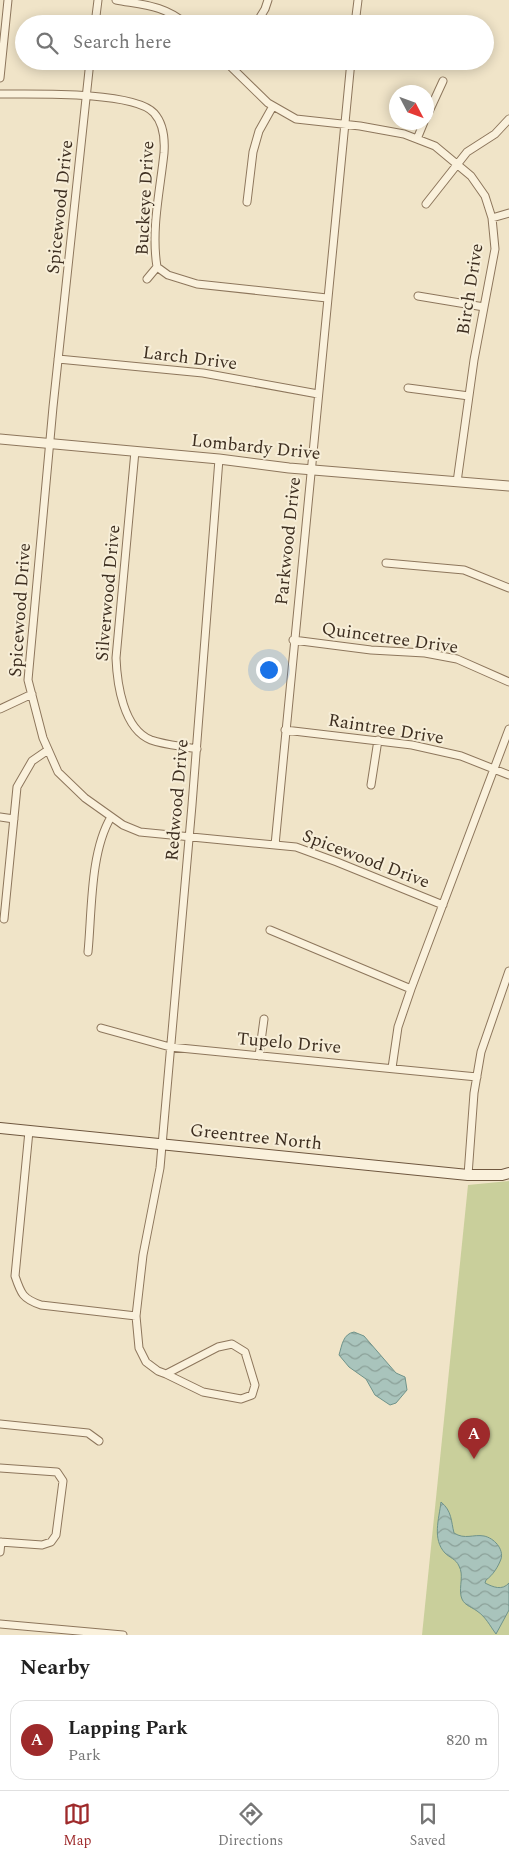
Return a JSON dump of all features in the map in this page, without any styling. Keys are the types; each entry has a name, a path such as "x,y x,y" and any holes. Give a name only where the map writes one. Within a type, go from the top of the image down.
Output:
{"main road":[{"name":"Greentree North","path":"0,1128 468,1175 502,1175 509,1173"}],"street":[{"path":"0,78 8,0"},
{"path":"96,15 98,0"},
{"path":"116,0 162,8 174,15"},
{"path":"262,15 268,0"},
{"path":"356,15 358,0"},
{"name":"Spicewood Drive","path":"89,70 49,444 28,680 43,738 48,750 58,772 85,798 123,825 140,832 296,847 443,905"},
{"name":"Birch Drive","path":"234,70 268,103 296,119 404,134 435,146 471,176 485,196 492,218 495,249 474,360 457,482"},
{"name":"Parkwood Drive","path":"275,845 293,640 350,70"},
{"path":"434,101 443,81"},
{"name":"Buckeye Drive","path":"0,94 87,96 130,102 153,112 163,129 164,150 155,224 157,267 168,275 196,284 327,298"},
{"path":"247,202 255,145 259,131 273,106"},
{"path":"426,204 467,152 495,134 509,119"},
{"path":"417,139 421,130"},
{"path":"492,218 509,213"},
{"name":"Buckeye Drive","path":"147,279 157,267"},
{"path":"418,296 484,307"},
{"name":"Larch Drive","path":"58,359 203,373 318,394"},
{"path":"408,388 469,396"},
{"name":"Lombardy Drive","path":"0,439 219,459 310,470 509,486"},
{"name":"Silverwood Drive","path":"135,451 116,658 117,684 128,717 137,730 150,739 197,749"},
{"name":"Redwood Drive","path":"166,1374 218,1346 232,1344 245,1352 255,1385 252,1395 241,1399 203,1392 158,1371 146,1362 139,1348 136,1316 143,1255 160,1168 197,749 219,459"},
{"path":"386,562 464,570 509,588"},
{"name":"Quincetree Drive","path":"293,640 371,650 425,653 457,659 509,682"},
{"path":"0,709 32,694"},
{"path":"392,1068 398,1028 411,989 509,729"},
{"name":"Raintree Drive","path":"285,730 412,744 453,754 509,775"},
{"path":"371,785 378,740"},
{"path":"4,918 17,787 32,760 48,750"},
{"path":"88,952 97,850 104,829 112,817"},
{"path":"0,818 14,819"},
{"path":"270,930 411,989"},
{"path":"468,1175 481,1052 509,971"},
{"path":"259,1056 264,1019"},
{"name":"Tupelo Drive","path":"101,1028 170,1047 477,1077"},
{"path":"29,1131 15,1276 22,1296 41,1306 136,1316"},
{"path":"0,1424 88,1433 99,1441"},
{"path":"0,1468 57,1472 63,1481 56,1535 51,1542 42,1545 0,1542 0,1552"},
{"path":"0,1624 123,1635"}],"green space":[{"path":"509,1181 509,1635 422,1635 468,1185"}],"water":[{"path":"354,1332 364,1336 396,1373 405,1377 407,1390 396,1403 390,1405 375,1395 366,1379 349,1367 339,1355 345,1338"},
{"path":"441,1502 449,1513 454,1533 462,1536 488,1537 500,1548 502,1555 500,1562 485,1583 500,1588 509,1583 509,1610 496,1634 483,1616 462,1599 460,1569 458,1564 445,1553 437,1535"}],"place":[{"name":"Lapping Park","path":"474,1459"}]}
